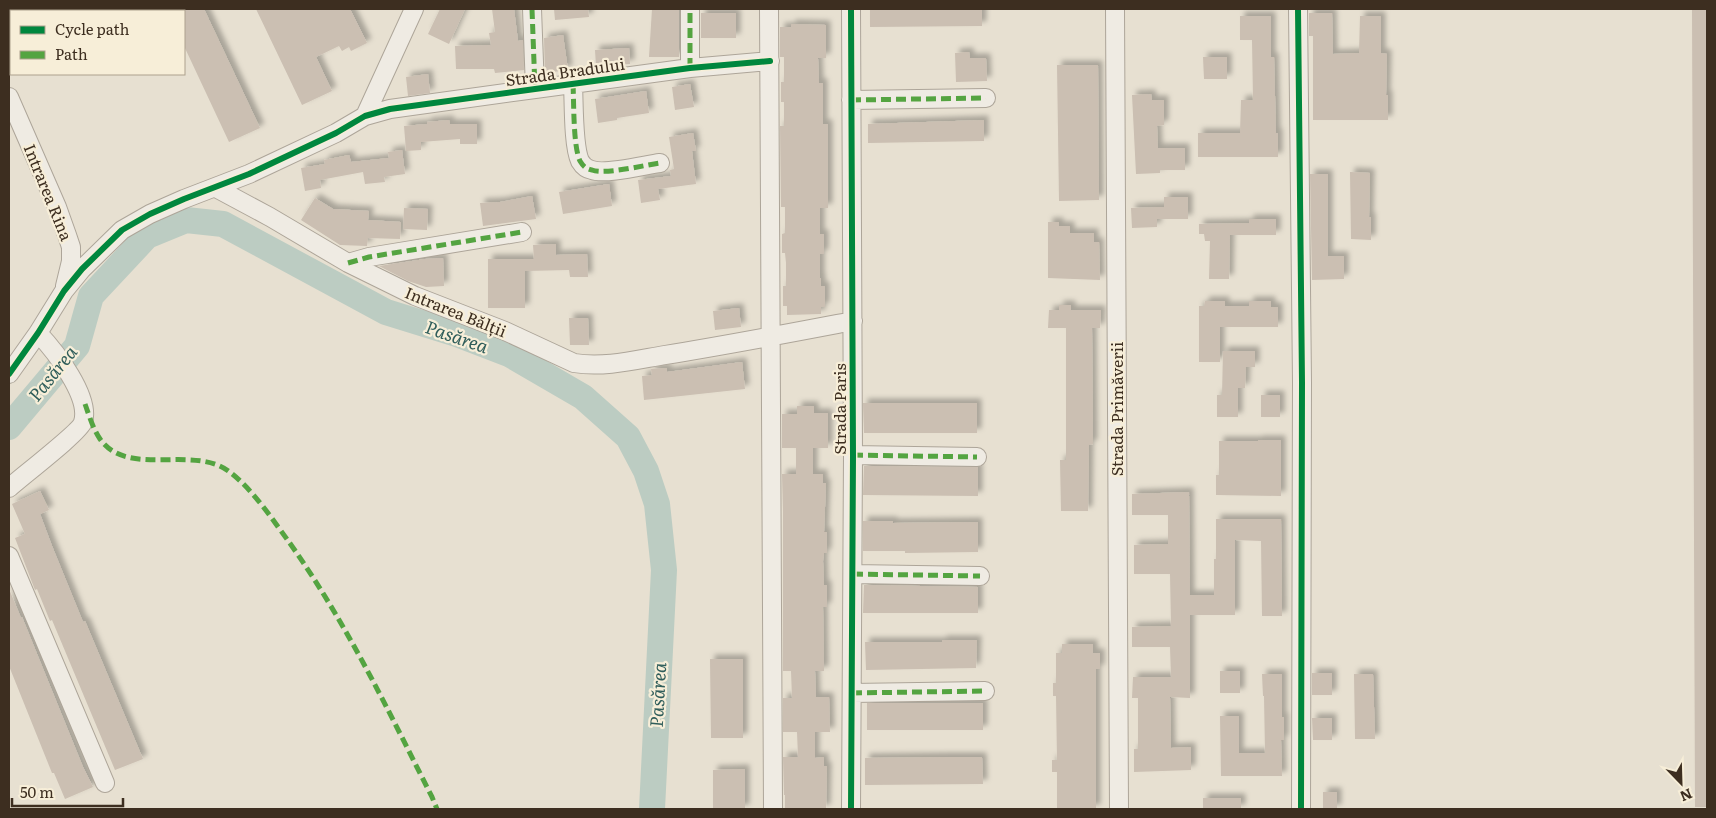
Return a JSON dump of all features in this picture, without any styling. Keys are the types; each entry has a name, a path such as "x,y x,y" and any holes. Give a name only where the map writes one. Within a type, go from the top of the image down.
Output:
{"street":[{"path":"366,116 414,9"},
{"path":"532,9 535,89"},
{"path":"690,9 690,68"},
{"path":"769,9 773,809"},
{"name":"Strada Paris","path":"851,9 853,455 851,809"},
{"name":"Strada Primăverii","path":"1114,9 1119,809"},
{"path":"1298,9 1302,382 1301,809"},
{"name":"Strada Bradului","path":"64,291 82,269 122,230 150,214 249,174 327,138 366,116 390,110 535,89 690,68 770,61"},
{"path":"573,84 576,143 579,159 584,167 593,171 612,170 660,163"},
{"name":"Intrarea Rina","path":"9,96 57,207 71,247 69,275 64,291"},
{"path":"851,100 986,98"},
{"name":"Intrarea Bălții","path":"216,188 348,263 416,296 505,330 574,362 607,364 852,321"},
{"path":"348,263 369,257 522,232"},
{"path":"9,374 38,333 64,291"},
{"path":"9,488 55,448 73,436 83,424 85,404 58,356 38,333"},
{"path":"853,455 977,458"},
{"path":"9,556 105,784"},
{"path":"853,574 980,576"},
{"path":"852,693 985,692"}],"building":[{"path":"204,9 260,128 229,142 185,48 184,10"},
{"path":"256,9 350,9 367,43 351,51 349,47 342,51 339,46 316,57 332,91 302,105"},
{"path":"440,9 465,9 449,44 428,34"},
{"path":"492,9 514,9 518,41 523,40 524,70 495,73 494,69 456,69 455,46 491,45 489,33 495,32"},
{"path":"554,9 588,9 589,17 555,20"},
{"path":"652,9 679,9 679,57 649,57"},
{"path":"870,9 982,9 982,26 870,27"},
{"path":"1692,9 1707,9 1707,807 1695,807"},
{"path":"701,13 736,13 736,38 701,38"},
{"path":"1309,13 1332,13 1333,54 1359,53 1360,16 1381,16 1381,53 1387,54 1386,95 1388,95 1388,120 1313,120 1313,36 1309,36"},
{"path":"1240,16 1271,16 1271,57 1274,57 1278,157 1198,157 1198,133 1240,133 1241,100 1253,100 1252,40 1240,40"},
{"path":"791,24 826,25 826,58 818,58 819,83 823,83 823,124 828,124 828,208 820,208 820,234 824,234 824,254 820,254 820,278 821,286 825,286 825,307 821,307 821,314 787,315 787,306 783,306 783,286 786,286 786,263 785,253 782,253 782,234 785,233 785,207 781,207 780,126 784,126 784,102 781,102 781,82 784,82 784,57 780,57 780,27 791,27"},
{"path":"563,35 568,70 545,73 544,38"},
{"path":"629,48 630,64 596,66 595,50"},
{"path":"969,52 970,58 986,58 987,81 956,82 955,53"},
{"path":"1203,57 1227,57 1227,79 1204,79"},
{"path":"1057,65 1098,65 1099,200 1059,201"},
{"path":"428,74 430,93 408,96 406,77"},
{"path":"690,84 694,107 675,110 672,87"},
{"path":"646,91 649,113 598,123 595,99"},
{"path":"1151,94 1152,100 1164,100 1164,125 1157,126 1158,148 1185,148 1185,170 1160,170 1160,173 1136,174 1132,95"},
{"path":"449,120 450,124 477,124 477,144 460,144 460,139 421,142 421,150 406,151 404,126"},
{"path":"984,120 984,141 868,143 868,124"},
{"path":"693,133 696,151 692,151 696,184 658,189 660,200 641,203 638,180 671,176 670,170 674,169 669,137"},
{"path":"402,150 405,174 384,177 385,182 365,184 363,172 320,180 321,188 305,191 301,168 325,164 324,160 349,155 351,162 389,158 388,152"},
{"path":"1350,172 1370,173 1369,217 1371,217 1371,240 1351,239"},
{"path":"1310,174 1328,174 1328,256 1344,256 1344,279 1312,280"},
{"path":"609,184 612,206 563,214 559,192"},
{"path":"532,196 536,219 483,226 480,203 500,202"},
{"path":"1164,197 1188,197 1188,219 1157,219 1157,227 1132,228 1131,208 1164,207"},
{"path":"315,198 333,209 369,211 368,220 401,222 400,239 368,238 367,246 340,245 301,220"},
{"path":"404,208 428,209 427,230 403,229"},
{"path":"1249,219 1276,219 1276,235 1230,235 1229,279 1209,279 1210,241 1205,241 1204,234 1199,234 1199,224 1249,223"},
{"path":"1048,222 1059,222 1059,226 1070,226 1070,233 1094,233 1094,242 1099,242 1100,280 1048,278"},
{"path":"556,244 556,255 587,254 588,277 570,277 569,270 525,271 525,308 488,308 488,259 534,259 533,245"},
{"path":"443,258 444,286 426,287 408,281 379,266 425,259"},
{"path":"1205,301 1225,301 1225,306 1249,306 1249,301 1271,301 1271,307 1278,307 1278,327 1220,327 1220,362 1199,362 1199,306 1204,306"},
{"path":"1059,305 1071,305 1071,310 1101,310 1100,328 1092,328 1093,444 1089,445 1088,511 1061,511 1060,460 1066,460 1066,328 1048,328 1049,310 1059,310"},
{"path":"739,308 741,327 715,330 713,311"},
{"path":"569,318 588,318 589,345 570,345"},
{"path":"1223,351 1255,351 1255,367 1246,367 1245,388 1238,388 1238,417 1217,417 1217,395 1222,395"},
{"path":"742,362 745,389 644,400 642,376 652,375 651,369 667,368 667,372"},
{"path":"1261,395 1280,395 1280,417 1261,417"},
{"path":"863,403 977,403 977,433 864,433"},
{"path":"797,406 814,406 814,413 828,413 828,448 813,448 813,474 823,474 823,483 826,483 824,532 827,532 827,553 824,553 823,561 824,585 827,585 827,607 823,607 824,671 815,671 816,697 829,697 830,732 815,732 815,758 824,757 824,766 827,766 826,809 785,809 783,757 798,757 797,732 783,732 783,698 792,698 791,671 783,671 782,474 796,474 796,448 782,448 782,414 797,414"},
{"path":"1281,440 1281,496 1216,495 1216,475 1219,475 1219,441"},
{"path":"864,466 978,467 978,496 863,495"},
{"path":"40,491 49,510 40,514 52,546 143,759 115,770 52,620 50,621 37,589 35,590 15,538 25,534 12,504"},
{"path":"1189,492 1190,595 1214,595 1216,519 1281,519 1282,616 1262,616 1261,541 1235,540 1235,615 1190,615 1190,698 1170,697 1171,748 1191,747 1191,770 1134,772 1134,749 1138,749 1138,698 1132,698 1133,677 1171,677 1170,647 1132,647 1132,627 1171,626 1170,574 1134,574 1134,545 1168,544 1168,515 1132,515 1132,494"},
{"path":"863,521 893,521 893,523 978,522 978,552 905,553 905,551 863,551"},
{"path":"864,585 978,587 978,613 863,613"},
{"path":"9,589 93,787 65,799 54,773 52,773 9,666"},
{"path":"942,640 977,640 976,668 866,670 865,642 942,642"},
{"path":"1062,644 1093,644 1093,653 1100,653 1100,669 1096,669 1096,809 1057,809 1057,772 1052,772 1052,760 1057,760 1056,696 1053,696 1053,683 1056,683 1056,653 1062,653"},
{"path":"710,659 743,659 743,738 711,738"},
{"path":"1220,671 1240,671 1240,693 1220,693"},
{"path":"1312,673 1332,673 1332,695 1312,695"},
{"path":"1262,674 1282,674 1284,740 1281,740 1282,776 1221,776 1220,716 1239,716 1239,753 1265,753"},
{"path":"1354,674 1373,674 1375,739 1355,739"},
{"path":"867,703 983,703 983,730 867,730"},
{"path":"1312,718 1332,718 1332,740 1313,740"},
{"path":"982,757 983,784 865,785 865,758"},
{"path":"745,769 745,809 713,809 713,770"},
{"path":"1323,792 1337,792 1337,809 1323,809"},
{"path":"1203,798 1241,798 1241,809 1203,809"}],"waterway":[{"name":"Pasărea","path":"9,427 77,346 91,296 147,236 186,220 223,224 386,312 457,334 509,354 583,397 628,437 646,471 657,504 664,570 652,809"}],"marked path":[{"path":"532,9 535,89"},
{"path":"690,9 690,68"},
{"path":"573,84 576,145 580,161 585,167 592,170 606,171 660,163"},
{"path":"851,100 986,98"},
{"path":"348,263 369,257 522,232"},
{"path":"85,404 91,422 100,439 112,451 127,457 199,461 216,465 231,473 255,497 310,572 348,635 437,809"},
{"path":"853,455 977,457"},
{"path":"853,574 980,576"},
{"path":"852,693 985,691"}],"cycle path":[{"path":"851,9 853,455 851,809"},
{"path":"1298,9 1302,382 1301,809"},
{"path":"9,374 38,333 64,291 82,269 122,230 150,214 184,199 249,174 336,133 365,116 390,109 535,89 690,68 770,61"}]}
